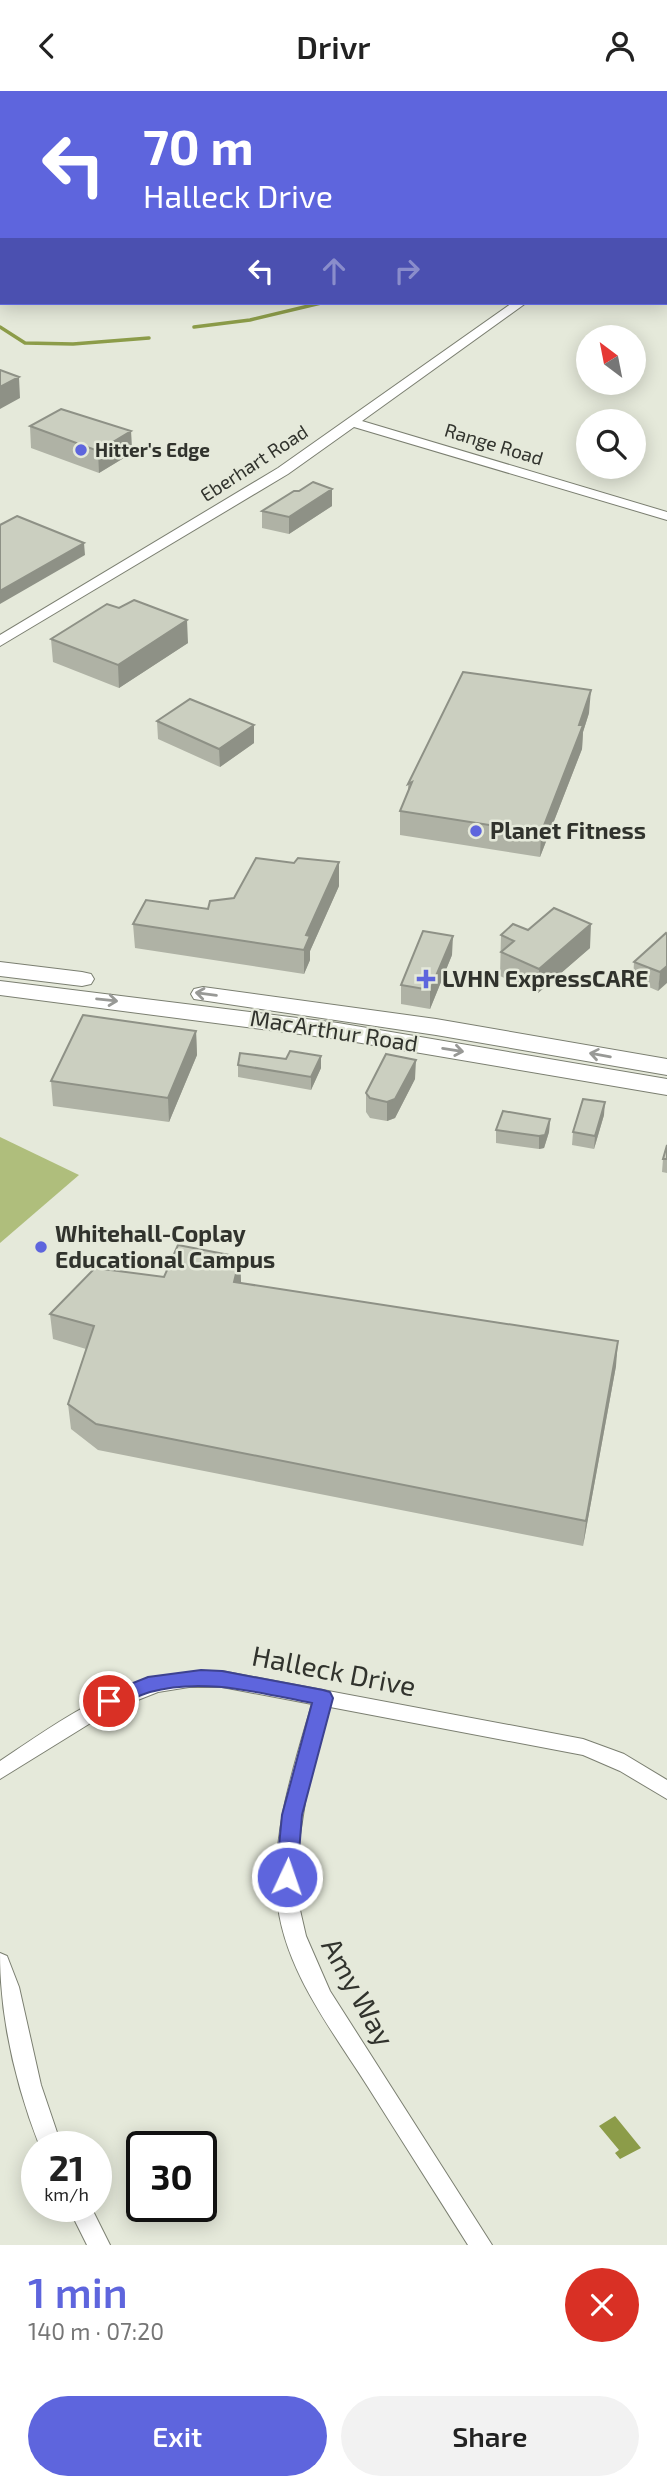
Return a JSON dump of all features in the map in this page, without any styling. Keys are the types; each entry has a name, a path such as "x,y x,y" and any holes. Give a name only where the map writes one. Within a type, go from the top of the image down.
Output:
{"highway":[{"name":"MacArthur Road","path":"0,968 314,1008 667,1067"},
{"name":"MacArthur Road","path":"0,988 338,1031 667,1087"}],"street":[{"name":"Eberhart Road","path":"0,641 283,471 517,305"},
{"name":"Range Road","path":"351,422 667,516"},
{"name":"Halleck Drive","path":"0,1771 109,1701 148,1685 174,1679 222,1679 583,1747 610,1756 645,1774 667,1791"},
{"name":"Amy Way","path":"323,1698 292,1815 286,1898 291,1921 306,1965 323,1998 481,2245"},
{"path":"0,1962 15,2004 45,2131"},
{"path":"87,2222 99,2245"}],"shaded area":[{"path":"0,1137 79,1175 0,1243"},
{"path":"615,2116 641,2148 620,2159 615,2153 619,2150 599,2126"}],"building":[{"path":"0,370 19,377 0,387"},
{"path":"61,409 131,431 98,451 30,426"},
{"path":"313,482 332,489 289,517 262,511 294,491 299,491"},
{"path":"17,516 84,543 0,591 0,525"},
{"path":"134,600 187,620 118,665 51,639 107,604 119,608"},
{"path":"463,672 591,690 579,725 583,725 541,833 400,811 412,782 408,784"},
{"path":"190,699 254,725 219,749 157,721"},
{"path":"256,858 294,863 298,858 339,862 306,935 310,936 304,950 133,924 146,900 208,909 210,901 234,898"},
{"path":"554,908 591,924 539,969 501,952 514,941 501,935 513,924 528,930"},
{"path":"423,931 453,936 430,990 401,985"},
{"path":"666,933 667,966 660,972 634,962"},
{"path":"83,1015 196,1031 168,1098 51,1081"},
{"path":"290,1051 321,1056 311,1077 238,1065 240,1053 286,1059"},
{"path":"386,1054 416,1060 395,1099 387,1102 370,1098 366,1093"},
{"path":"583,1099 605,1102 595,1136 573,1132"},
{"path":"503,1111 550,1119 545,1135 496,1130"},
{"path":"178,1245 240,1257 234,1282 618,1341 586,1521 96,1424 68,1404 94,1326 50,1314 95,1268 164,1277"}],"waterway":[{"path":"194,327 250,320 313,305"},
{"path":"0,327 25,343 73,344 149,338"}],"place":[{"name":"Hitter's Edge","path":"81,450"},
{"name":"Planet Fitness","path":"476,831"},
{"name":"LVHN ExpressCARE","path":"426,979"},
{"name":"Whitehall-Coplay Educational Campus","path":"41,1247"}],"route":[{"path":"109,1701 148,1685 174,1679 201,1678 222,1679 323,1698 292,1815 287,1877"}]}
